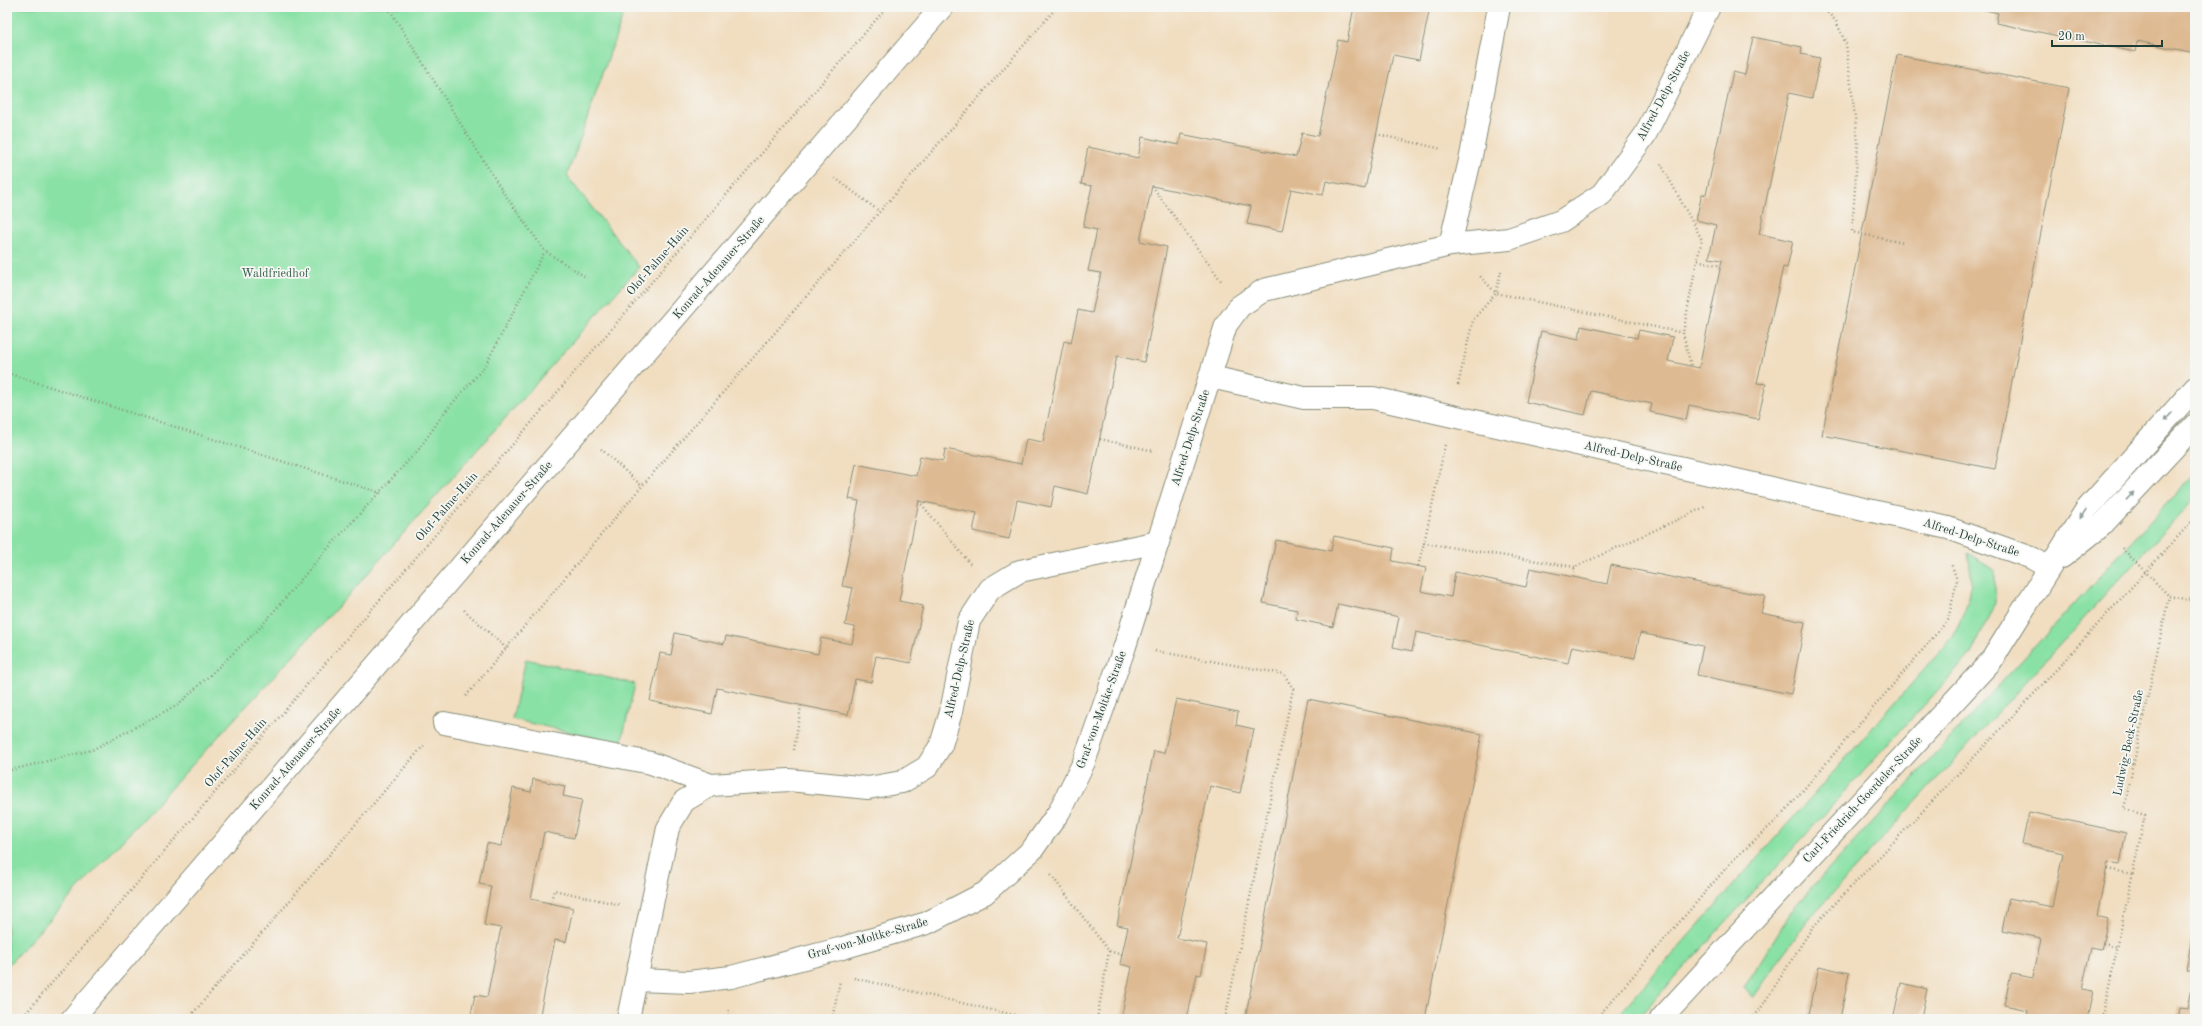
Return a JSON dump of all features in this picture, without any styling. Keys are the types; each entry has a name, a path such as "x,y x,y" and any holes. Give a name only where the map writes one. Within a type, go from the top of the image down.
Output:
{"street":[{"name":"Konrad-Adenauer-Straße","path":"72,1019 942,7"},
{"path":"1450,245 1471,156 1499,7"},
{"name":"Alfred-Delp-Straße","path":"650,912 668,828 684,801 711,785 789,780 868,788 902,782 927,767 941,745 951,712 969,621 990,589 1020,571 1158,542 1211,377 1226,325 1240,306 1264,290 1450,245 1510,239 1560,221 1602,194 1646,135 1710,7"},
{"name":"Alfred-Delp-Straße","path":"1211,377 1304,398 1373,398 1948,528 2032,558 2048,568"},
{"name":"Carl-Friedrich-Goerdeler-Straße","path":"1661,1019 1991,661 2048,568 2086,510 2195,388"},
{"name":"Carl-Friedrich-Goerdeler-Straße","path":"2048,568 2101,526 2195,425"},
{"name":"Graf-von-Moltke-Straße","path":"636,980 689,982 731,977 927,923 985,893 1032,850 1059,812 1084,762 1125,646 1158,542"},
{"path":"444,723 651,763 711,785"},
{"path":"628,1019 650,912"}],"path":[{"path":"388,7 503,192 544,251 587,278"},
{"name":"Olof-Palme-Hain","path":"21,1019 887,7"},
{"path":"188,1019 444,723 642,486 1057,7"},
{"path":"1822,7 1836,21 1846,44 1858,142 1852,232 1903,243"},
{"path":"1376,134 1471,156"},
{"path":"1646,135 1702,240 1683,333 1691,366"},
{"path":"810,161 880,211"},
{"path":"1152,186 1240,306"},
{"path":"1418,566 1472,320 1496,293 1510,239"},
{"path":"1450,245 1496,293 1683,333"},
{"path":"7,771 92,750 180,704 258,630 321,556 381,493 418,449 444,413 485,366 544,251"},
{"path":"1697,260 1721,266"},
{"path":"7,373 381,493"},
{"path":"1100,439 1185,457"},
{"path":"598,446 642,486"},
{"path":"1424,543 1575,567 1719,500 1732,479"},
{"path":"919,501 990,589"},
{"path":"1751,1019 1759,1011 1812,928 2026,703 2195,518"},
{"path":"2101,526 2170,596 2195,601"},
{"path":"1596,1019 1733,860 1781,816 1948,620 1957,580 1947,554 1948,528"},
{"path":"1572,577 1575,567"},
{"name":"Ludwig-Beck-Straße","path":"2102,1019 2145,815 2124,809 2170,596"},
{"path":"460,607 506,648"},
{"path":"1125,646 1284,674 1293,689 1225,1019"},
{"path":"789,780 802,706"},
{"path":"1032,850 1109,951 1122,955"},
{"path":"2107,869 2132,874"},
{"path":"550,904 554,890 650,912"},
{"path":"2103,943 2118,946"},
{"path":"1097,1019 1109,951"},
{"path":"832,1019 842,975"},
{"path":"849,977 1031,1019"}],"green space":[{"name":"Waldfriedhof","path":"7,7 626,7 567,176 639,267 347,597 7,966"},
{"path":"2195,473 2195,497 1807,921 1753,998 1744,988 1794,907"},
{"path":"1968,553 1995,571 1995,603 1971,654 1637,1019 1615,1019 1953,637 1967,605 1971,588"},
{"path":"526,659 635,684 621,744 512,719"}],"building":[{"path":"1354,7 1430,7 1419,60 1393,55 1365,189 1326,181 1323,195 1291,189 1282,231 1247,224 1251,206 1152,186 1140,241 1167,247 1144,362 1117,356 1088,494 1055,486 1051,507 1017,500 1009,539 973,531 977,513 919,501 899,601 923,606 911,663 876,656 871,682 855,679 848,715 717,688 712,714 650,701 660,653 671,655 675,633 724,644 726,636 818,654 821,638 852,644 855,627 845,625 853,588 842,586 859,501 849,499 856,464 916,476 920,456 943,461 945,449 1021,464 1026,439 1043,442 1064,341 1071,343 1078,310 1092,313 1101,273 1088,271 1097,230 1083,227 1092,186 1081,184 1088,147 1138,158 1142,137 1179,145 1181,134 1296,157 1302,133 1318,136 1338,40 1347,42"},
{"path":"1973,7 2195,7 2195,53 2137,41 2135,52 1996,23 1998,13"},
{"path":"1753,37 1802,47 1801,54 1820,58 1812,98 1789,93 1759,234 1793,241 1787,268 1783,267 1757,383 1766,384 1758,419 1689,405 1686,420 1650,412 1652,404 1591,391 1585,415 1526,402 1541,331 1579,339 1581,326 1637,338 1639,330 1673,337 1668,361 1699,368 1722,260 1709,258 1716,225 1696,220 1702,194 1706,195 1733,72 1745,75"},
{"path":"1897,55 2069,88 1995,469 1822,435"},
{"path":"1334,536 1394,548 1392,561 1426,568 1421,591 1451,597 1455,572 1526,587 1530,568 1607,584 1611,565 1765,596 1761,613 1805,622 1791,694 1697,675 1703,646 1640,633 1635,658 1572,646 1568,663 1416,632 1412,651 1393,647 1399,617 1338,604 1333,627 1296,619 1297,610 1263,603 1276,540 1331,551"},
{"path":"1176,699 1238,712 1236,725 1254,729 1240,793 1210,786 1177,938 1207,944 1201,975 1197,974 1187,1019 1121,1019 1132,967 1120,964 1128,927 1117,925 1154,751 1164,753"},
{"path":"1308,699 1482,734 1425,1019 1245,1019"},
{"path":"533,779 565,786 563,796 582,800 574,838 544,832 531,899 573,908 566,942 555,940 539,1019 470,1019 475,995 487,997 501,928 484,925 491,886 479,884 487,843 501,846 513,788 531,792"},
{"path":"2029,812 2126,833 2120,864 2108,862 2097,916 2108,919 2101,950 2091,948 2082,989 2093,991 2087,1019 2026,1019 2028,1010 2004,1005 2011,974 2033,978 2041,938 2002,930 2009,898 2052,907 2063,853 2022,844"},
{"path":"2193,933 2195,933 2195,971 2186,969"},
{"path":"1819,966 1849,973 1840,1019 1808,1019"},
{"path":"2194,979 2195,1019 2177,1019 2179,1007 2188,1008"},
{"path":"1901,983 1927,989 1921,1019 1893,1019"}]}
